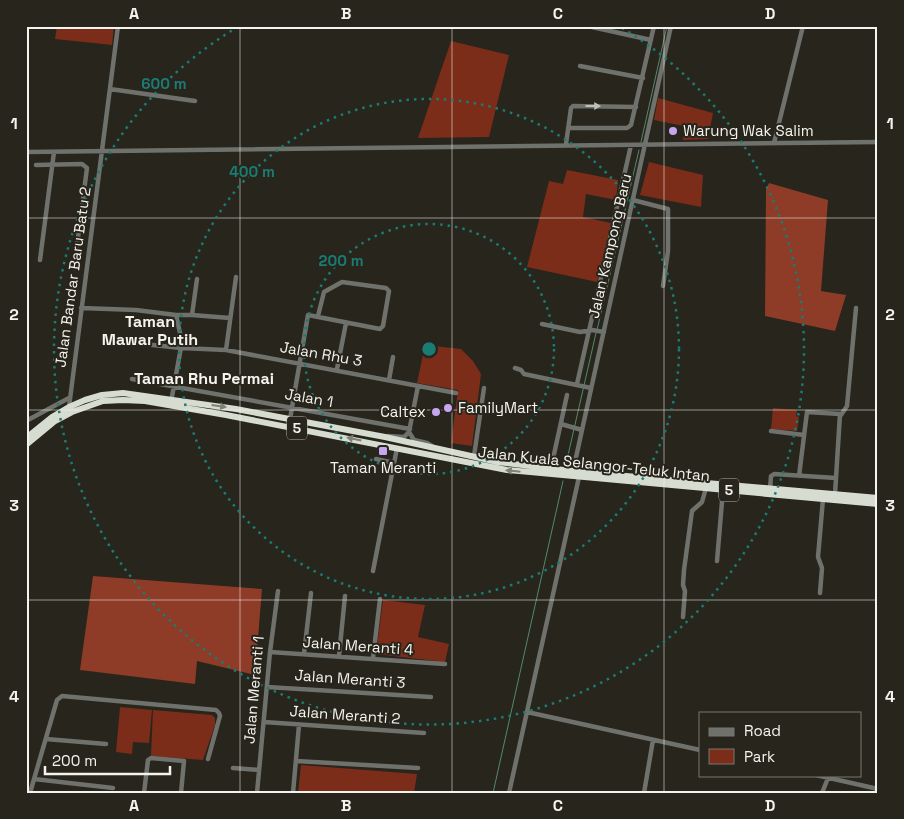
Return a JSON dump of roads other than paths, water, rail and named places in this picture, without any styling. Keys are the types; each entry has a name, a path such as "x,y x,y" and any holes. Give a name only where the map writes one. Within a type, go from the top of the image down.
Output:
{"highway":[{"name":"Jalan Kuala Selangor-Teluk Intan","path":"26,438 52,417 69,407 102,395 123,393 507,470 878,504"},
{"name":"Jalan Kuala Selangor-Teluk Intan","path":"26,445 55,421 87,406 123,400 171,402 236,409 384,437 498,462 573,471 878,498"}],"street":[{"name":"Jalan Bandar Baru Batu 2","path":"69,407 118,26"},
{"path":"568,128 627,128 633,122 654,26"},
{"name":"Jalan Kampong Baru","path":"573,471 580,430 584,386 602,332 646,144 670,26"},
{"path":"774,143 802,26"},
{"path":"592,28 651,40"},
{"path":"580,66 642,78"},
{"path":"110,89 195,101"},
{"path":"566,144 572,106 636,107"},
{"path":"26,152 566,144 878,142"},
{"path":"515,368 521,370 524,374 584,386 591,331 631,144"},
{"path":"40,260 54,152"},
{"path":"36,165 82,164 86,168 74,268"},
{"path":"633,200 668,209 668,251 663,286"},
{"path":"226,350 236,277"},
{"path":"192,315 197,279"},
{"path":"290,419 307,317 310,314 318,316 346,323 382,328 389,292 386,288 342,282 324,292 318,316"},
{"path":"81,308 136,310 176,315 230,318"},
{"path":"835,494 841,414 847,406 856,308"},
{"path":"171,402 181,348 181,335 176,315"},
{"path":"337,369 346,323"},
{"path":"542,324 580,332 602,332"},
{"name":"Jalan Rhu 3","path":"134,343 226,350 337,369 456,393"},
{"path":"388,380 394,357"},
{"name":"Jalan 1","path":"132,379 410,431"},
{"path":"418,386 410,431 414,440 427,443 433,447"},
{"path":"474,456 484,388"},
{"path":"551,468 567,395"},
{"path":"27,420 69,398"},
{"path":"236,409 238,398"},
{"path":"799,476 807,412 841,414"},
{"path":"560,424 580,430"},
{"path":"384,437 404,437 410,431"},
{"path":"772,431 804,435"},
{"path":"373,571 396,448"},
{"path":"376,460 394,463"},
{"path":"770,489 770,478 772,475 836,478"},
{"path":"509,793 579,477"},
{"path":"683,617 684,570 692,511 702,502 706,488"},
{"path":"717,561 723,490"},
{"path":"820,592 822,568 818,557 822,499"},
{"name":"Jalan Meranti 1","path":"257,793 266,686 278,590"},
{"path":"304,654 310,593"},
{"path":"339,656 345,596"},
{"path":"373,658 380,599"},
{"name":"Jalan Meranti 4","path":"270,652 445,664"},
{"name":"Jalan Meranti 3","path":"266,686 431,697"},
{"path":"30,793 57,700 62,696 216,710 220,716 208,759"},
{"path":"527,712 699,750"},
{"name":"Jalan Meranti 2","path":"264,722 424,733"},
{"path":"293,793 299,725"},
{"path":"46,739 106,744"},
{"path":"644,793 654,740"},
{"path":"144,793 148,760 151,758 184,761 181,793"},
{"path":"296,761 418,768"},
{"path":"233,768 259,770"},
{"path":"820,776 878,789"},
{"path":"822,793 828,778"},
{"path":"34,779 113,788"}],"waterway":[{"path":"641,142 667,26"},
{"path":"597,330 639,150"},
{"path":"566,464 596,333"},
{"path":"493,793 563,481"}],"place":[{"name":"Warung Wak Salim","path":"673,131"},
{"name":"FamilyMart","path":"448,408"},
{"name":"Caltex","path":"436,412"},
{"name":"Taman Meranti","path":"383,451"}],"district":[{"name":"Taman Mawar Putih","path":"150,330"},
{"name":"Taman Rhu Permai","path":"204,378"}]}
